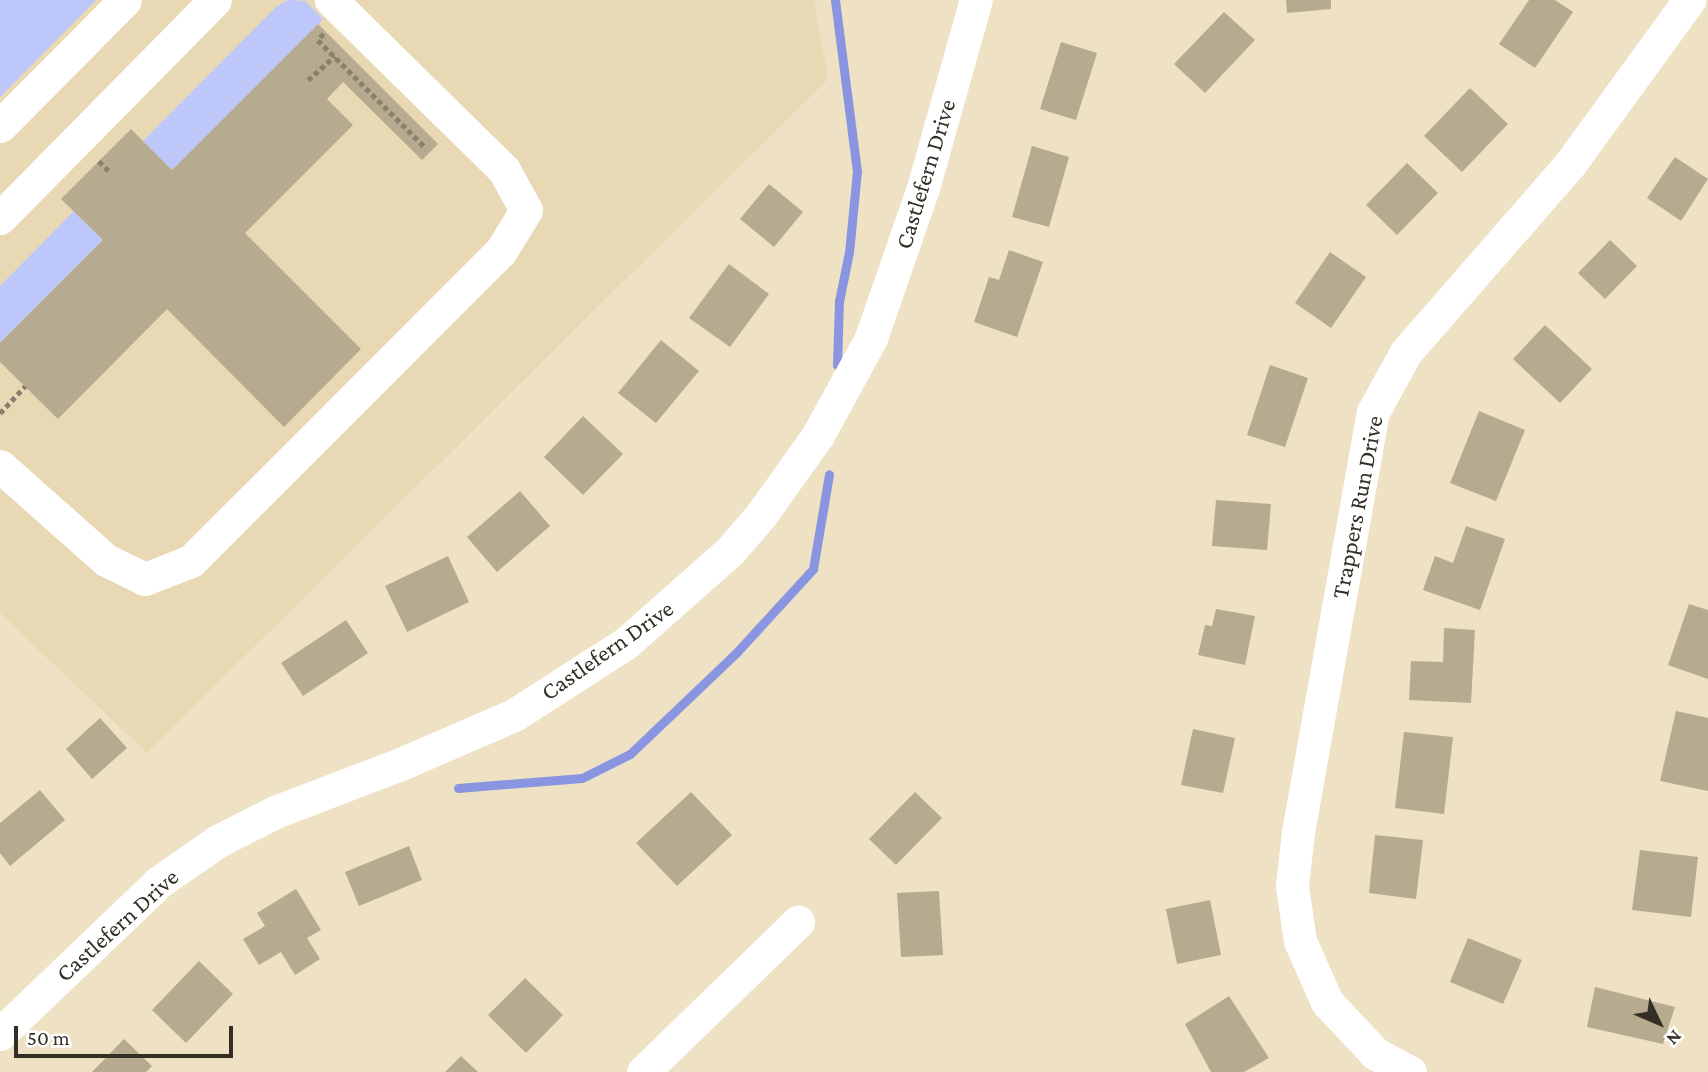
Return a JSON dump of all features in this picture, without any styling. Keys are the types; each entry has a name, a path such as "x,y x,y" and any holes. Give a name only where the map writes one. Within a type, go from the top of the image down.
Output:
{"street":[{"path":"0,126 125,0"},
{"path":"0,218 215,0"},
{"name":"Castlefern Drive","path":"0,1034 159,882 218,841 275,812 403,764 514,715 625,643 730,551 761,515 818,435 871,338 923,188 976,0"},
{"name":"Trappers Run Drive","path":"1410,1072 1376,1053 1326,1002 1300,941 1292,886 1297,832 1373,412 1406,352 1570,164 1689,0"},
{"path":"0,466 116,565 145,579 191,561 501,251 526,210 505,170 331,13"},
{"path":"643,1072 798,922"}],"path":[{"path":"331,13 318,40 426,148"},
{"path":"308,80 335,56"},
{"path":"0,413 25,386"}],"shaded area":[{"path":"0,0 814,0 828,79 147,753 0,613"},
{"path":"0,0 96,0 0,97"},
{"path":"288,0 305,1 323,19 172,170 143,141 277,6"},
{"path":"74,211 103,240 0,343 0,286"}],"building":[{"path":"1286,0 1331,0 1331,9 1287,13"},
{"path":"1529,0 1555,0 1573,12 1535,68 1499,44"},
{"path":"1224,12 1255,40 1205,93 1174,64"},
{"path":"318,24 438,144 422,160 343,82 327,99 353,125 245,233 361,349 284,427 167,309 58,419 0,362 0,343 103,240 61,199 131,129 172,170"},
{"path":"1061,42 1097,53 1076,120 1040,109"},
{"path":"1470,88 1508,124 1462,172 1424,136"},
{"path":"1032,146 1069,157 1049,227 1012,217"},
{"path":"1675,157 1708,179 1681,221 1647,198"},
{"path":"1407,163 1438,193 1397,235 1366,205"},
{"path":"769,184 803,212 774,247 740,219"},
{"path":"1610,240 1637,266 1605,299 1578,273"},
{"path":"1009,250 1043,262 1017,337 974,322 989,277 999,280"},
{"path":"1330,252 1366,277 1331,328 1295,303"},
{"path":"729,264 769,294 730,347 689,318"},
{"path":"1545,325 1592,369 1560,403 1513,359"},
{"path":"661,340 699,371 656,423 618,393"},
{"path":"1270,365 1308,378 1285,447 1247,435"},
{"path":"1479,411 1525,430 1496,501 1450,483"},
{"path":"583,416 623,454 583,495 544,457"},
{"path":"520,491 550,526 497,572 467,537"},
{"path":"1216,500 1271,504 1267,550 1212,546"},
{"path":"1466,526 1505,539 1480,610 1423,590 1435,556 1453,563"},
{"path":"448,556 469,602 407,632 385,586"},
{"path":"1689,604 1708,610 1708,679 1668,665"},
{"path":"1216,609 1255,616 1245,665 1198,655 1205,625 1212,626"},
{"path":"346,620 368,653 303,696 281,663"},
{"path":"1444,628 1475,630 1471,703 1409,700 1411,661 1443,662"},
{"path":"1676,711 1708,718 1708,791 1660,781"},
{"path":"100,718 127,748 92,779 66,749"},
{"path":"1193,729 1235,738 1223,793 1181,785"},
{"path":"1404,732 1453,737 1444,814 1395,808"},
{"path":"40,790 65,820 10,866 0,853 0,823"},
{"path":"691,792 732,835 677,886 636,843"},
{"path":"915,792 942,818 896,865 869,839"},
{"path":"1375,835 1423,840 1416,899 1369,893"},
{"path":"409,846 422,880 359,906 345,872"},
{"path":"1640,850 1698,857 1691,917 1632,910"},
{"path":"296,889 321,930 307,938 320,959 295,975 281,952 259,965 243,939 265,926 257,913"},
{"path":"939,891 943,955 901,957 897,893"},
{"path":"1210,900 1221,955 1177,964 1166,909"},
{"path":"1468,938 1522,960 1503,1004 1450,982"},
{"path":"199,961 233,994 186,1043 152,1010"},
{"path":"525,978 563,1015 526,1053 488,1015"},
{"path":"1595,987 1675,1007 1663,1044 1587,1027"},
{"path":"1229,996 1269,1058 1244,1072 1211,1072 1185,1024"},
{"path":"124,1039 152,1066 146,1072 92,1072"},
{"path":"461,1056 478,1072 445,1072"}],"waterway":[{"path":"835,0 857,171 849,252 839,301 837,365"},
{"path":"458,788 582,778 630,754 736,653 813,569 829,474"}]}
